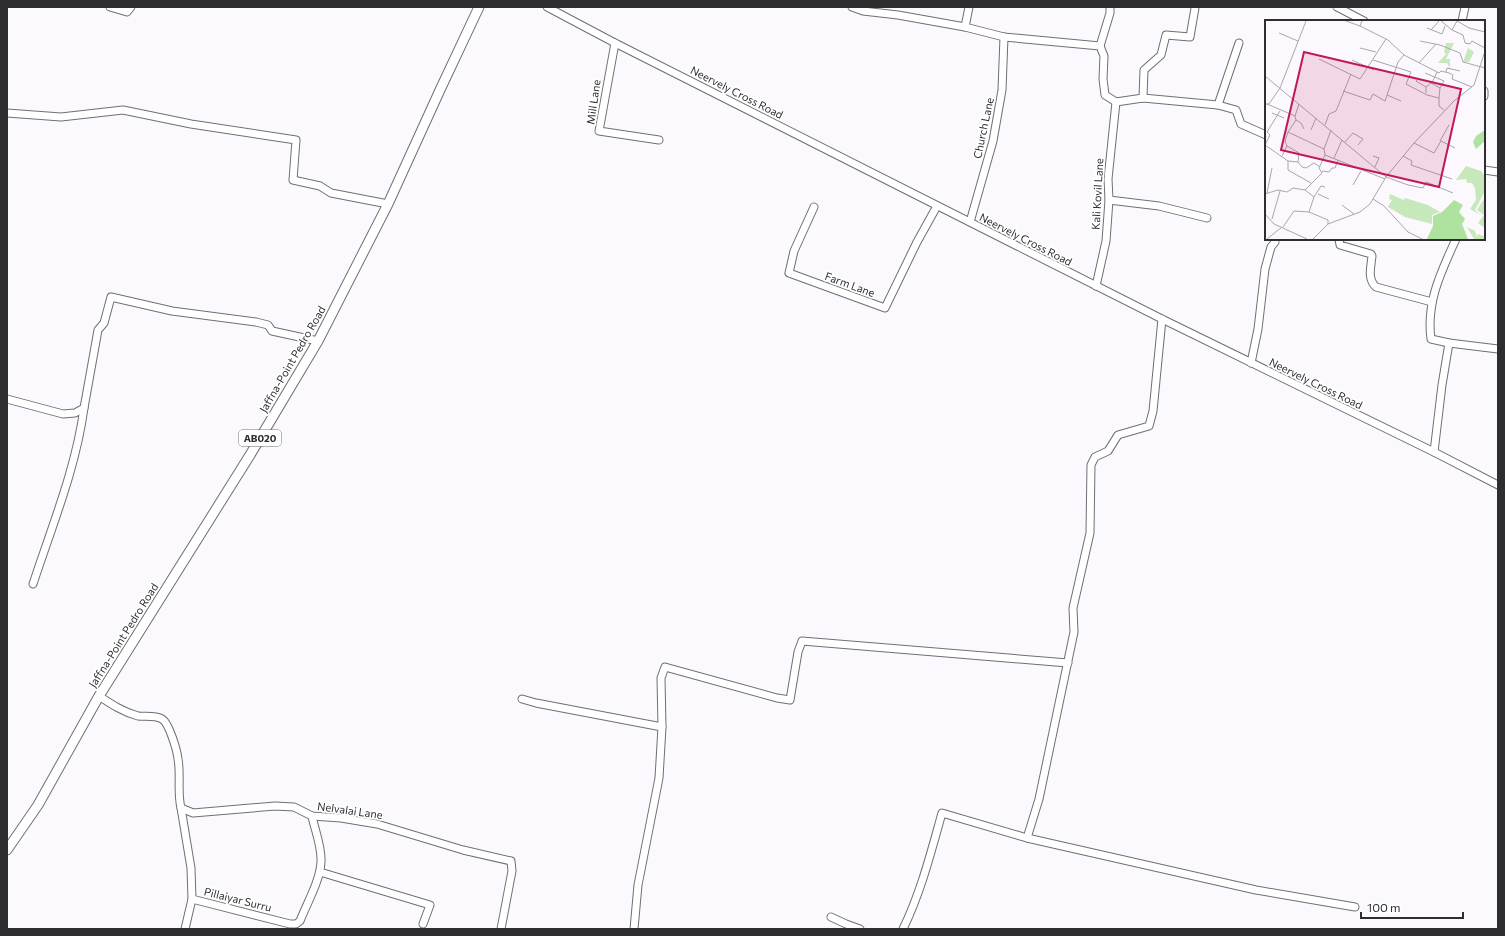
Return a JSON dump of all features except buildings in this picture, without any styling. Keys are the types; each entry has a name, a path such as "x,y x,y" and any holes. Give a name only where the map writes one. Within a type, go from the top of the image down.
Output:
{"main road":[{"name":"Jaffna-Point Pedro Road","path":"7,850 38,805 99,696 250,455 318,340 388,204 480,7"}],"street":[{"path":"110,7 127,12 131,7"},
{"name":"Neervely Cross Road","path":"547,7 1096,286 1498,485"},
{"path":"852,7 863,11 898,15 965,27 1004,37 1100,46"},
{"path":"965,27 969,7"},
{"path":"1110,7 1110,13 1100,46 1104,56 1103,79 1105,96 1116,102 1142,98 1218,105 1236,110 1241,124 1265,135"},
{"path":"1337,7 1362,20"},
{"path":"1462,20 1465,7"},
{"path":"1142,98 1144,70 1161,55 1166,35 1190,37 1195,8"},
{"name":"Church Lane","path":"970,222 993,141 1002,90 1004,37"},
{"name":"Mill Lane","path":"615,42 599,131 658,140"},
{"path":"1218,105 1239,43"},
{"name":"Kali Kovil Lane","path":"1096,286 1106,241 1109,200 1108,179 1116,102"},
{"path":"7,113 62,117 123,110 191,124 296,140 293,180 320,186 331,194 388,204"},
{"path":"1485,170 1498,172"},
{"path":"1109,200 1159,206 1207,218"},
{"name":"Farm Lane","path":"814,207 794,251 790,273 885,308 917,242 937,206"},
{"path":"1339,240 1340,246 1371,254 1370,278 1372,284 1376,287 1432,302"},
{"path":"1456,240 1435,287 1432,302 1430,329 1431,339 1449,343 1498,349"},
{"path":"1251,363 1258,329 1265,269 1271,247 1275,242"},
{"path":"33,584 82,429 84,408 98,330 104,323 111,297 172,311 256,322 268,325 272,330 318,340"},
{"path":"1027,838 1039,800 1074,632 1073,608 1090,533 1091,465 1095,457 1108,451 1118,436 1149,426 1153,411 1162,319"},
{"path":"1434,452 1442,385 1449,343"},
{"path":"7,400 63,414 75,413 84,408"},
{"path":"634,929 638,885 659,778 662,727 661,678 665,667 777,698 790,700 798,652 802,640 1068,662"},
{"path":"99,696 116,708 138,716 156,717 163,720 168,726 178,759 179,800 181,808"},
{"path":"522,699 536,704 662,727"},
{"name":"Nelvalai Lane","path":"181,808 193,813 275,806 294,807 312,816 341,818 377,824 463,850 510,860 512,871 501,929"},
{"name":"Pillaiyar Surru","path":"181,808 191,868 192,899 185,929"},
{"path":"903,929 924,873 942,813 1027,838 1256,890 1355,907"},
{"name":"Pillaiyar Surru","path":"192,899 290,924 296,924 300,921 320,872 320,850 312,816"},
{"path":"320,872 430,905 423,924"},
{"path":"831,917 860,929"},
{"name":"Pillaiyar Surru","path":"277,929 279,921"}]}
